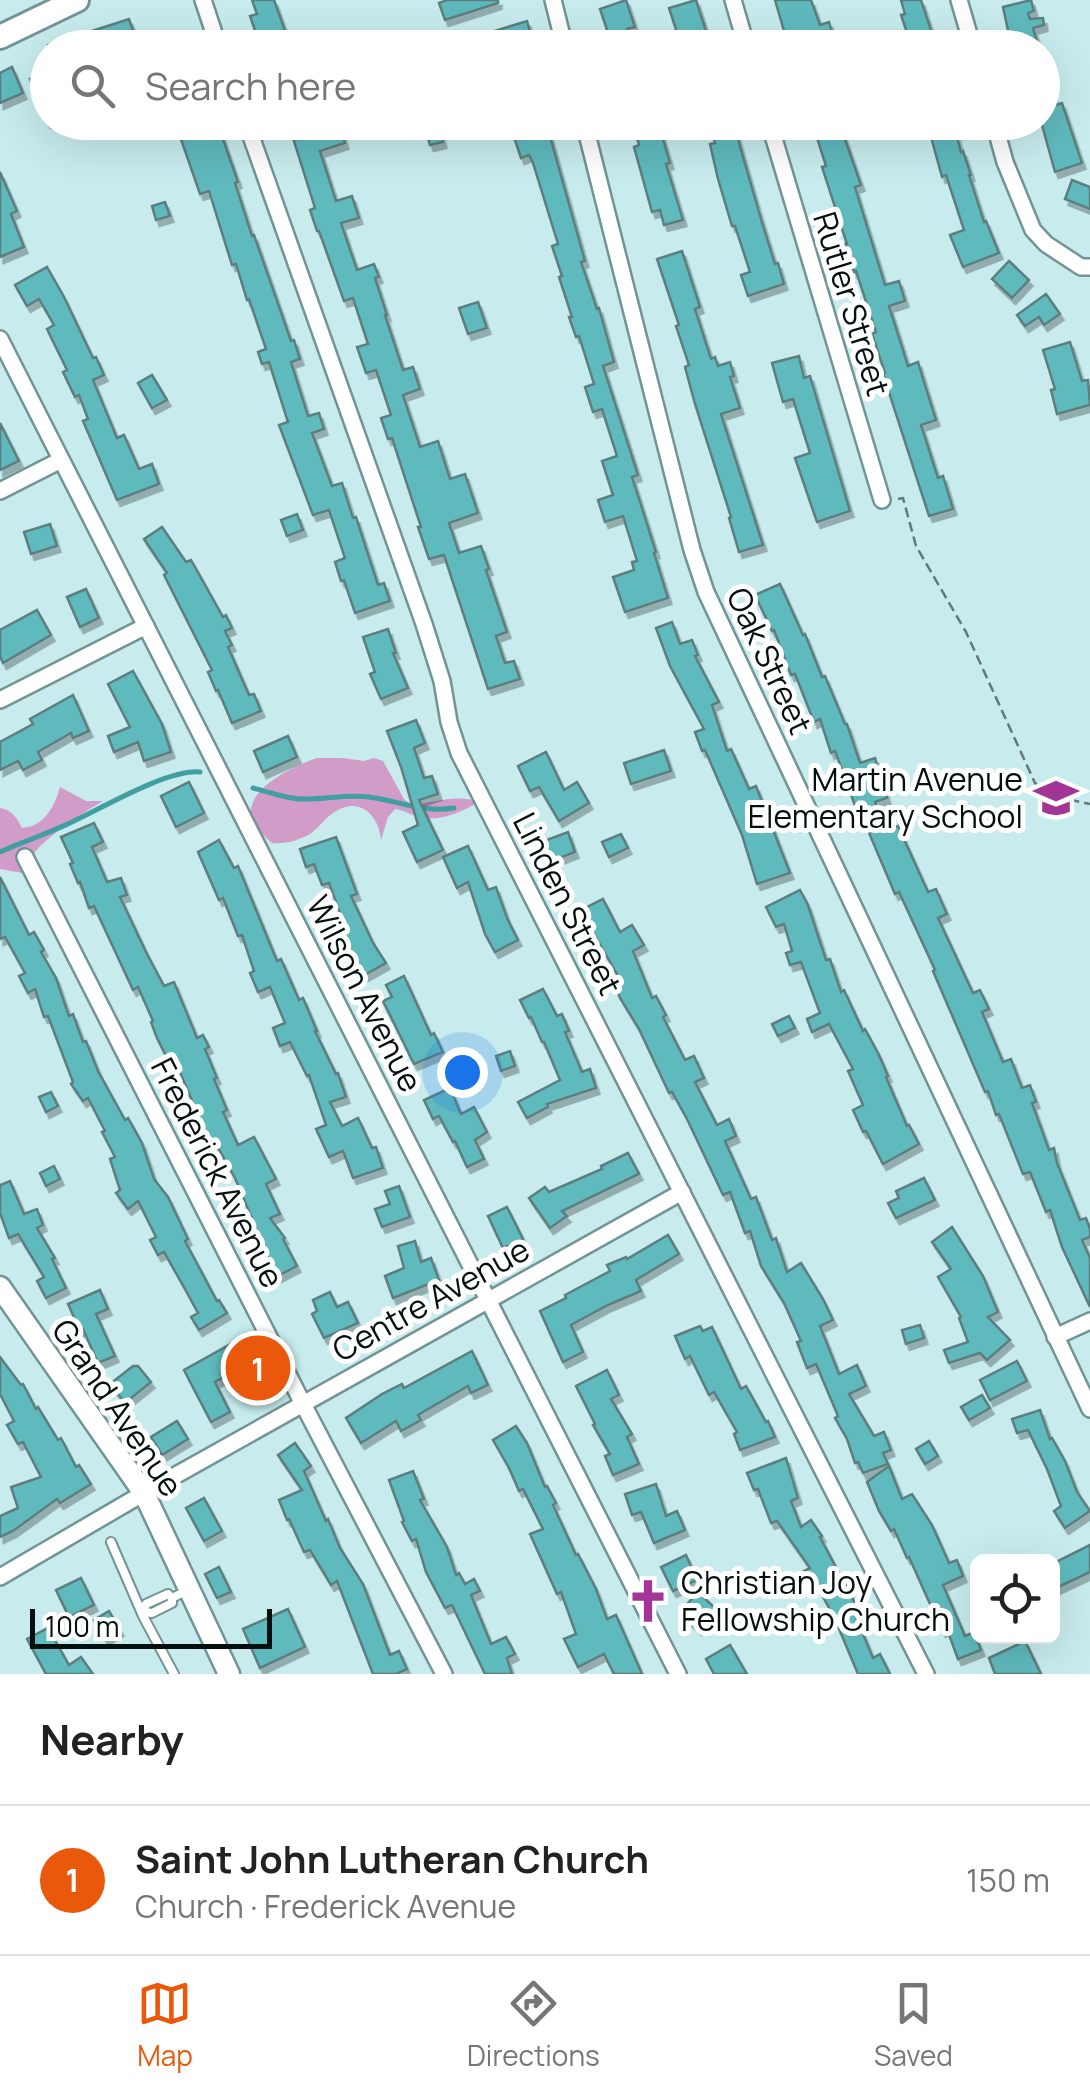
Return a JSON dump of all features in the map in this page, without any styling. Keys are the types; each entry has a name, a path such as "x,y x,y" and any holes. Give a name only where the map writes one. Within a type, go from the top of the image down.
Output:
{"main road":[{"path":"0,37 77,0"}],"street":[{"path":"203,0 213,30"},
{"path":"553,0 560,30"},
{"path":"733,0 742,30"},
{"path":"959,0 967,30"},
{"name":"Linden Street","path":"252,140 424,624 460,752 926,1674"},
{"name":"Oak Street","path":"589,140 706,592 1090,1410"},
{"name":"Rutler Street","path":"774,140 882,500"},
{"path":"999,140 1034,230 1069,260 1081,267 1090,266"},
{"name":"Wilson Avenue","path":"0,339 678,1674"},
{"path":"0,492 61,460"},
{"path":"0,700 146,626"},
{"name":"Frederick Avenue","path":"25,857 444,1674"},
{"name":"Centre Avenue","path":"0,1577 682,1192"},
{"name":"Grand Avenue","path":"0,1287 144,1493 180,1594 229,1674"},
{"path":"1055,1337 1090,1321"}],"lane":[{"path":"111,1542 144,1612"},
{"path":"174,1674 143,1616 146,1604 168,1594 180,1594"}],"path":[{"path":"903,498 916,546 966,632 1035,783 1048,794 1090,804"}],"shaded area":[{"path":"317,758 383,761 410,804 453,799 479,802 436,818 395,809 388,817 381,840 372,815 351,806 333,813 305,836 272,843 252,818 255,797 273,780"},
{"path":"60,787 86,801 103,801 43,843 32,857 28,874 0,869 0,808 14,815 22,828 30,827 47,814"}],"building":[{"path":"252,0 274,0 285,30 255,30 250,16 257,14"},
{"path":"626,0 635,27 607,30 600,9"},
{"path":"696,0 706,30 676,30 669,8"},
{"path":"775,0 811,0 820,25 829,22 831,30 784,30"},
{"path":"901,0 921,0 931,30 906,30 901,15 905,14"},
{"path":"1031,0 1034,11 1028,13 1030,19 1043,18 1044,25 1034,30 1008,30 1003,7"},
{"path":"439,3 498,3 445,20"},
{"path":"129,19 133,30 95,30"},
{"path":"527,21 530,30 498,30"},
{"path":"12,67 23,93 0,103 0,73"},
{"path":"1062,103 1082,163 1055,172 1046,140 1060,140"},
{"path":"181,140 223,140 252,236 300,359 291,362 308,416 319,413 324,429 312,433 332,486 342,483 378,585 384,583 390,601 355,613 335,562 345,558 329,510 313,515 279,425 288,422 269,362 262,364 258,352 266,349 249,299 236,264 232,265 209,191 200,194"},
{"path":"294,140 344,140 345,143 320,151 336,201 352,196 359,218 341,223 357,270 374,264 403,370 413,367 420,389 403,395 420,447 438,441 450,479 465,474 478,513 449,523 459,553 481,546 507,632 496,636 505,663 514,661 520,679 488,689 444,555 429,559 392,438 388,439 381,418 391,415 376,370 366,373 357,347 368,344 353,298 344,301 310,210 315,208"},
{"path":"515,140 551,140 585,261 581,262 614,362 603,366 638,475 632,477 668,598 625,612 613,577 634,570 632,562 637,561 623,516 605,522 598,500 613,495 602,461 617,456 602,409 593,412 585,387 594,384 569,317 552,246 558,244 533,163 529,155 521,158"},
{"path":"637,140 663,140 670,163 666,164 683,220 664,225 660,210 652,212 634,147 639,145"},
{"path":"714,140 738,140 784,284 748,296 741,275 750,272 718,179 710,144"},
{"path":"818,140 845,140 861,185 855,187 885,285 899,281 905,301 889,306 908,366 918,362 936,420 921,425 953,509 929,516 883,374 872,334 876,332 822,167 826,166"},
{"path":"932,140 958,140 984,222 999,253 963,267 950,235 964,230 946,175 942,177"},
{"path":"0,172 17,211 11,214 24,247 0,257"},
{"path":"1072,180 1090,187 1090,209 1065,199"},
{"path":"165,202 170,216 156,220 152,206"},
{"path":"682,251 711,359 715,357 718,366 730,362 734,376 730,377 740,408 721,414 763,545 739,552 685,367 689,365 676,326 679,325 657,259"},
{"path":"1009,261 1029,280 1012,298 992,279"},
{"path":"47,267 104,375 93,380 117,438 124,435 139,469 152,464 159,484 117,500 83,421 88,419 79,395 75,397 47,329 54,325 39,299 27,306 15,285"},
{"path":"1046,294 1060,314 1044,325 1039,317 1025,326 1017,315"},
{"path":"478,302 487,328 468,334 459,308"},
{"path":"1070,342 1082,381 1088,380 1090,405 1057,414 1051,390 1055,389 1043,350"},
{"path":"799,356 804,378 810,376 850,511 817,522 795,458 810,453 793,399 783,402 772,363"},
{"path":"152,375 167,400 152,408 138,383"},
{"path":"0,423 19,461 0,470"},
{"path":"297,514 303,530 287,536 281,520"},
{"path":"50,524 57,546 31,554 24,532"},
{"path":"162,527 186,562 191,560 223,617 226,615 232,628 225,631 232,645 228,647 249,695 254,694 261,711 232,723 208,672 212,670 164,575 167,573 144,539"},
{"path":"780,584 847,724 860,763 875,758 887,798 875,802 887,831 898,826 928,892 936,889 947,914 938,918 973,993 980,990 989,1009 982,1012 1003,1062 1011,1059 1022,1088 1030,1085 1036,1102 1032,1103 1049,1150 1054,1148 1080,1220 1086,1218 1090,1229 1090,1237 1082,1240 1090,1258 1090,1307 1062,1247 1050,1210 1046,1212 1030,1172 1023,1174 935,970 899,892 895,894 864,821 861,822 820,719 814,722 755,595"},
{"path":"86,589 99,618 80,627 67,597"},
{"path":"37,610 51,635 3,663 0,630"},
{"path":"672,622 680,644 692,640 698,655 695,656 719,702 712,705 727,751 731,749 749,789 756,786 790,873 757,884 742,835 695,732 704,729 670,666 656,628"},
{"path":"388,629 408,688 381,699 370,674 375,672 363,637"},
{"path":"133,671 162,724 171,752 144,761 138,742 114,752 108,736 130,727 108,684"},
{"path":"73,695 89,731 73,738 71,733 38,752 42,760 23,770 18,761 0,770 0,742 33,724 30,719"},
{"path":"416,720 425,743 414,748 424,778 432,776 438,794 419,800 443,850 417,862 403,832 418,825 387,731"},
{"path":"288,736 297,757 263,772 254,751"},
{"path":"664,750 671,771 631,784 624,763"},
{"path":"546,752 564,790 577,782 589,803 559,821 539,787 530,791 518,766"},
{"path":"189,782 204,813 176,827 161,796"},
{"path":"94,823 103,842 92,847 107,882 121,878 127,895 120,897 147,954 164,986 174,982 197,1038 203,1035 209,1047 205,1049 227,1110 223,1112 238,1145 254,1137 276,1179 266,1184 280,1214 270,1218 285,1238 297,1266 276,1277 269,1263 272,1262 255,1238 259,1235 235,1178 216,1144 211,1146 176,1063 171,1066 157,1038 138,987 133,990 70,864 73,863 61,837"},
{"path":"568,832 575,852 552,861 544,841"},
{"path":"621,834 628,848 609,857 602,842"},
{"path":"336,837 357,894 351,896 386,963 361,977 331,917 340,913 329,883 322,885 314,864 306,867 300,849"},
{"path":"219,840 234,868 238,866 277,961 281,959 299,1000 303,998 315,1031 338,1073 346,1097 330,1102 342,1126 358,1118 372,1148 376,1147 383,1168 353,1178 343,1151 329,1157 316,1129 326,1125 309,1075 290,1042 280,1046 273,1028 285,1023 270,987 258,992 242,935 238,936 198,852"},
{"path":"468,846 488,890 496,887 518,940 495,952 468,882 457,888 443,857"},
{"path":"0,877 29,935 34,932 44,950 41,952 56,978 69,1016 73,1014 98,1071 142,1143 154,1179 168,1197 188,1239 185,1241 227,1313 199,1330 191,1317 198,1313 164,1252 158,1255 150,1240 156,1237 138,1201 128,1209 116,1193 120,1190 110,1159 115,1157 102,1132 105,1131 88,1098 83,1101 71,1084 35,989 28,993 19,976 25,973 5,937 0,939"},
{"path":"800,890 826,960 830,959 841,992 844,990 879,1055 907,1126 919,1144 883,1164 853,1110 863,1105 848,1071 853,1069 829,1024 812,1032 807,1019 820,1013 801,962 790,965 786,953 792,951 784,924 776,927 766,907"},
{"path":"603,899 620,932 632,925 644,945 633,951 652,998 656,996 685,1060 694,1056 704,1078 695,1082 717,1125 729,1119 736,1136 725,1141 751,1199 756,1197 772,1240 776,1238 787,1272 801,1263 823,1299 833,1320 820,1326 839,1374 857,1365 866,1386 849,1394 874,1436 884,1432 891,1450 883,1453 888,1464 863,1473 855,1463 816,1364 807,1368 797,1342 801,1341 761,1266 750,1231 745,1233 730,1192 723,1195 687,1119 672,1092 669,1093 620,998 612,979 618,976 577,912"},
{"path":"404,976 443,1052 414,1064 383,1001 392,997 386,985"},
{"path":"543,989 557,1016 562,1014 569,1031 565,1032 582,1072 590,1069 596,1088 547,1104 548,1107 527,1118 518,1102 560,1080 520,1000"},
{"path":"789,1016 795,1028 778,1036 772,1024"},
{"path":"510,1051 515,1066 501,1071 496,1056"},
{"path":"450,1088 461,1114 474,1107 487,1132 475,1140 484,1159 467,1167 439,1116 433,1119 424,1100"},
{"path":"51,1092 58,1106 46,1112 39,1097"},
{"path":"628,1153 639,1174 562,1211 567,1216 550,1228 529,1198 545,1187 549,1192 602,1169 601,1166"},
{"path":"54,1166 60,1179 46,1186 40,1173"},
{"path":"924,1178 935,1200 896,1218 888,1203 899,1198 896,1191"},
{"path":"10,1181 24,1214 37,1209 43,1225 37,1228 55,1258 52,1259 66,1288 46,1298 37,1281 44,1277 18,1234 9,1238 0,1213 0,1185"},
{"path":"399,1186 410,1217 382,1227 375,1209 390,1204 385,1191"},
{"path":"507,1207 523,1239 503,1248 488,1216"},
{"path":"952,1227 983,1276 998,1312 988,1317 1010,1340 987,1360 980,1353 949,1363 944,1350 968,1342 961,1317 938,1277 951,1269 932,1242"},
{"path":"668,1235 679,1254 636,1280 641,1291 571,1325 583,1352 563,1362 540,1311 610,1271 607,1265 627,1259"},
{"path":"415,1241 421,1262 431,1258 439,1280 393,1298 385,1276 404,1268 398,1246"},
{"path":"100,1290 108,1309 96,1314 115,1356 98,1363 68,1304"},
{"path":"330,1292 337,1307 348,1302 358,1323 324,1338 312,1314 317,1311 313,1300"},
{"path":"920,1325 924,1338 906,1344 902,1330"},
{"path":"700,1326 703,1331 712,1327 741,1389 746,1386 775,1437 740,1450 734,1434 737,1432 714,1392 709,1395 690,1356 685,1359 675,1336"},
{"path":"238,1340 250,1363 215,1382 230,1412 211,1422 184,1370"},
{"path":"472,1351 488,1385 471,1393 468,1386 418,1415 421,1420 401,1431 396,1421 361,1443 346,1418 382,1394 402,1384 404,1388"},
{"path":"0,1357 91,1484 60,1503 57,1499 0,1537 0,1516 18,1508 11,1487 41,1477 23,1442 18,1444 7,1425 14,1421 0,1394"},
{"path":"1017,1361 1027,1381 990,1400 980,1380"},
{"path":"138,1366 151,1382 125,1403 110,1384"},
{"path":"607,1370 619,1395 611,1399 632,1434 627,1437 639,1464 613,1475 605,1456 610,1454 576,1386"},
{"path":"982,1395 990,1408 969,1420 961,1407"},
{"path":"1040,1410 1050,1439 1090,1511 1065,1528 1054,1511 1061,1506 1047,1469 1028,1430 1017,1433 1012,1419"},
{"path":"177,1421 188,1439 162,1455 151,1437"},
{"path":"516,1426 556,1503 553,1505 607,1619 616,1615 642,1674 614,1674 604,1654 578,1667 564,1639 576,1634 561,1592 557,1594 530,1534 543,1529 493,1440"},
{"path":"929,1441 938,1456 925,1464 916,1449"},
{"path":"295,1443 311,1466 304,1471 340,1548 363,1584 390,1655 399,1651 407,1669 396,1674 373,1674 337,1581 331,1585 310,1550 304,1552 287,1520 279,1500 302,1490 278,1455"},
{"path":"786,1458 798,1498 791,1501 801,1527 811,1520 822,1536 855,1603 851,1605 873,1658 880,1654 890,1674 858,1674 834,1617 804,1571 810,1568 777,1521 771,1523 758,1489 754,1490 747,1473"},
{"path":"889,1466 902,1499 912,1494 949,1563 957,1560 963,1576 943,1585 965,1636 970,1634 970,1644 979,1644 981,1650 958,1659 947,1629 942,1631 909,1557 879,1511 867,1482"},
{"path":"413,1471 424,1499 420,1500 447,1547 456,1575 459,1573 465,1584 474,1579 480,1591 471,1595 491,1644 506,1637 515,1654 507,1658 512,1674 485,1674 452,1605 445,1608 426,1572 416,1539 412,1541 402,1522 389,1480"},
{"path":"656,1484 666,1516 677,1511 685,1530 654,1543 641,1512 632,1515 625,1494"},
{"path":"204,1498 222,1531 204,1541 186,1508"},
{"path":"1090,1545 1090,1572 1060,1586 1060,1560"},
{"path":"686,1555 697,1580 673,1591 661,1567"},
{"path":"219,1567 231,1592 217,1598 205,1574"},
{"path":"81,1578 94,1605 69,1617 56,1590"},
{"path":"698,1592 716,1609 698,1629 680,1612"},
{"path":"288,1609 305,1647 260,1668 243,1629"},
{"path":"109,1611 120,1630 105,1639 94,1620"},
{"path":"48,1628 69,1665 81,1657 93,1674 46,1674 27,1639"},
{"path":"1026,1644 1041,1674 995,1674 989,1658"},
{"path":"730,1645 747,1674 714,1674 706,1659"}],"waterway":[{"path":"0,852 154,782 200,772"},
{"path":"253,788 300,799 361,796 421,808 454,808"}],"place":[{"name":"Martin Avenue Elementary School","path":"1056,798"},
{"name":"Saint John Lutheran Church","path":"258,1368"},
{"name":"Christian Joy Fellowship Church","path":"648,1601"}]}
